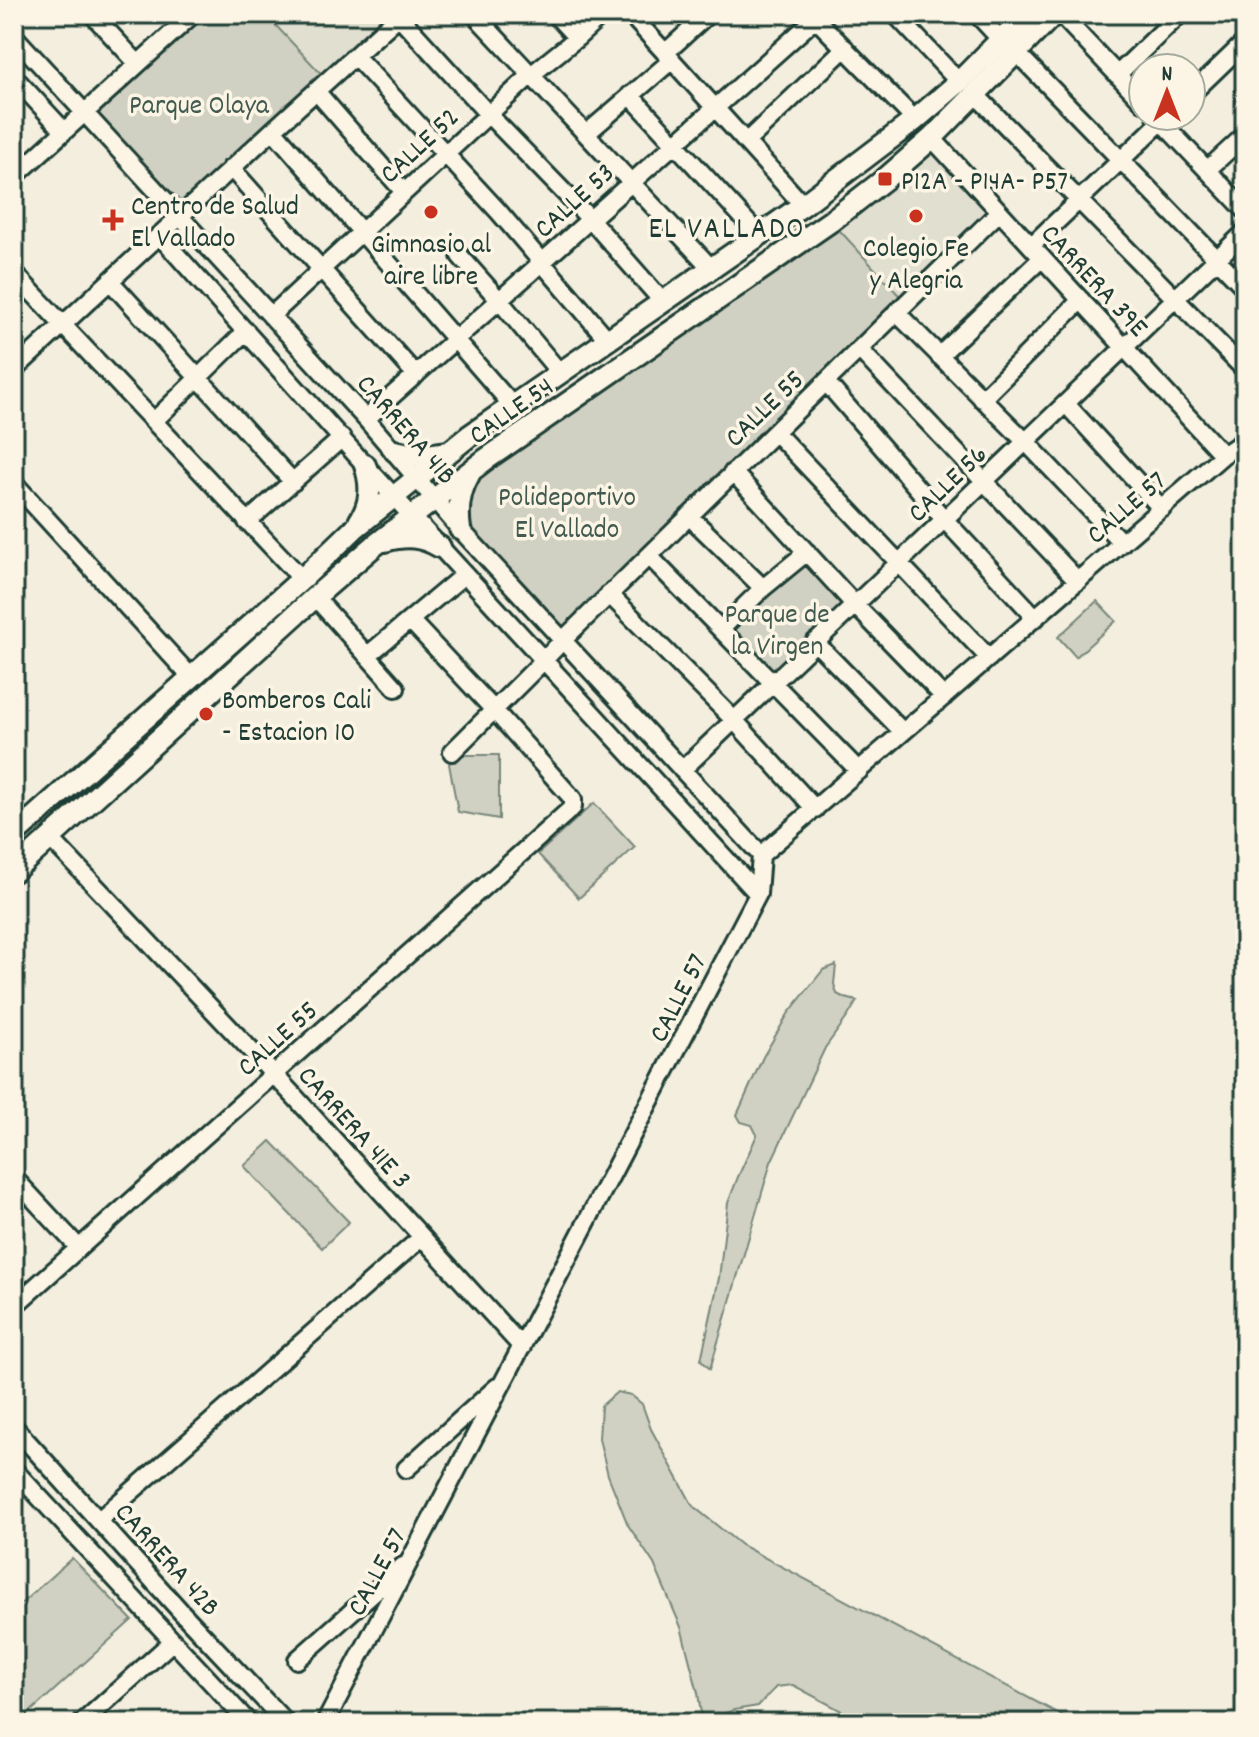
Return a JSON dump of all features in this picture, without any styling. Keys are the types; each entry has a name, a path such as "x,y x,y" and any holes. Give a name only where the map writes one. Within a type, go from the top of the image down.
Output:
{"main road":[{"name":"CALLE 54","path":"1009,46 1026,14"},
{"name":"CALLE 54","path":"14,871 374,546 479,465 831,221 885,179 932,138 967,88 1009,46 1057,14"},
{"name":"CALLE 54","path":"14,835 302,579 355,528 469,436 803,205 915,120 967,88"},
{"path":"460,529 461,492 479,465 466,445 469,436"},
{"path":"395,451 420,456 449,452"},
{"path":"355,528 367,508 369,496 365,465"},
{"path":"374,546 385,540 410,536 440,547"}],"street":[{"path":"92,14 138,64"},
{"path":"165,14 177,28"},
{"path":"14,177 193,14"},
{"path":"474,14 711,268"},
{"path":"555,14 577,38"},
{"name":"CALLE 52","path":"271,316 488,114 603,14"},
{"path":"630,14 803,205"},
{"path":"586,134 630,95 708,14"},
{"path":"895,14 1245,370"},
{"path":"977,14 1245,288"},
{"path":"1057,14 1127,85"},
{"path":"1117,75 1180,14"},
{"path":"14,370 399,15 488,114 590,219 663,302"},
{"path":"813,16 915,120"},
{"name":"CALLE 53","path":"366,419 813,16"},
{"name":"CARRERA 41B","path":"14,36 395,451 460,529 761,855"},
{"path":"1207,79 1245,42"},
{"path":"746,142 845,48"},
{"path":"355,56 499,212 608,340"},
{"path":"14,77 64,131"},
{"path":"316,91 404,192"},
{"path":"630,95 759,235"},
{"path":"273,130 512,405"},
{"path":"939,356 1037,252 1079,200 1148,132"},
{"path":"1174,132 1245,210"},
{"path":"1207,170 1245,135"},
{"name":"CARRERA 39E","path":"932,138 1223,455"},
{"path":"231,168 416,375"},
{"name":"CALLE 55","path":"452,752 999,212"},
{"name":"CALLE 56","path":"682,770 1245,232"},
{"name":"CARRERA 41B","path":"159,235 758,894"},
{"path":"460,256 560,373"},
{"path":"14,273 302,579"},
{"path":"110,281 293,482"},
{"path":"982,399 1081,300"},
{"path":"896,312 1122,543"},
{"path":"154,421 246,331"},
{"path":"859,349 1078,581"},
{"path":"826,382 944,519 1036,618"},
{"path":"1066,404 1162,509"},
{"path":"775,432 989,658"},
{"path":"247,522 342,438"},
{"name":"CALLE 57","path":"325,1723 758,894 761,855 1223,455 1245,440"},
{"path":"733,472 944,697"},
{"path":"14,483 191,677"},
{"path":"689,516 763,588"},
{"path":"721,629 763,588 807,552"},
{"path":"649,556 859,771"},
{"path":"368,655 465,574"},
{"path":"609,594 734,720 815,809"},
{"path":"315,597 396,688"},
{"path":"410,620 494,710"},
{"path":"815,642 903,732"},
{"name":"CALLE 55","path":"14,1306 573,807 573,799 494,710"},
{"name":"CARRERA 41E 3","path":"51,839 274,1074 522,1347"},
{"path":"14,1178 79,1248"},
{"path":"99,1520 422,1237"},
{"path":"406,1469 505,1380"},
{"name":"CARRERA 42B","path":"14,1427 286,1723"},
{"name":"CARRERA 42B","path":"14,1470 249,1723"},
{"path":"297,1660 411,1559"},
{"path":"82,1723 173,1641"}],"shaded area":[{"path":"265,14 397,14 328,81"},
{"name":"Colegio Fe y Alegria","path":"932,138 999,212 906,303 831,221"}],"green space":[{"name":"Parque Olaya","path":"193,14 265,14 328,81 179,216 84,113"},
{"name":"Polideportivo El Vallado","path":"831,221 906,303 563,640 458,516 466,481"},
{"name":"Parque de la Virgen","path":"807,552 855,605 774,682 721,629"},
{"path":"1097,601 1116,621 1076,657 1058,637"},
{"path":"455,755 499,755 499,819 458,812 449,764"},
{"path":"594,803 635,847 579,898 538,854"},
{"path":"836,965 834,984 837,994 857,1001 825,1048 771,1162 710,1369 701,1360 719,1278 728,1203 757,1135 752,1125 741,1122 737,1115 763,1057 788,1014 823,970"},
{"path":"271,1141 349,1222 322,1248 244,1166"},
{"path":"617,1392 631,1395 642,1404 651,1429 693,1506 741,1545 1076,1723 864,1723 793,1685 776,1687 758,1706 702,1721 681,1627 654,1564 628,1525 608,1475 599,1439 601,1406"},
{"path":"72,1558 132,1620 18,1723 14,1723 14,1610"}],"place":[{"name":"P12A - P14A- P57","path":"885,179"},
{"name":"Gimnasio al aire libre","path":"431,212"},
{"name":"Colegio Fe y Alegria","path":"916,216"},
{"name":"Centro de Salud El Vallado","path":"113,220"},
{"name":"Bomberos Cali - Estacion 10","path":"206,714"}],"district":[{"name":"EL VALLADO","path":"727,227"}]}
